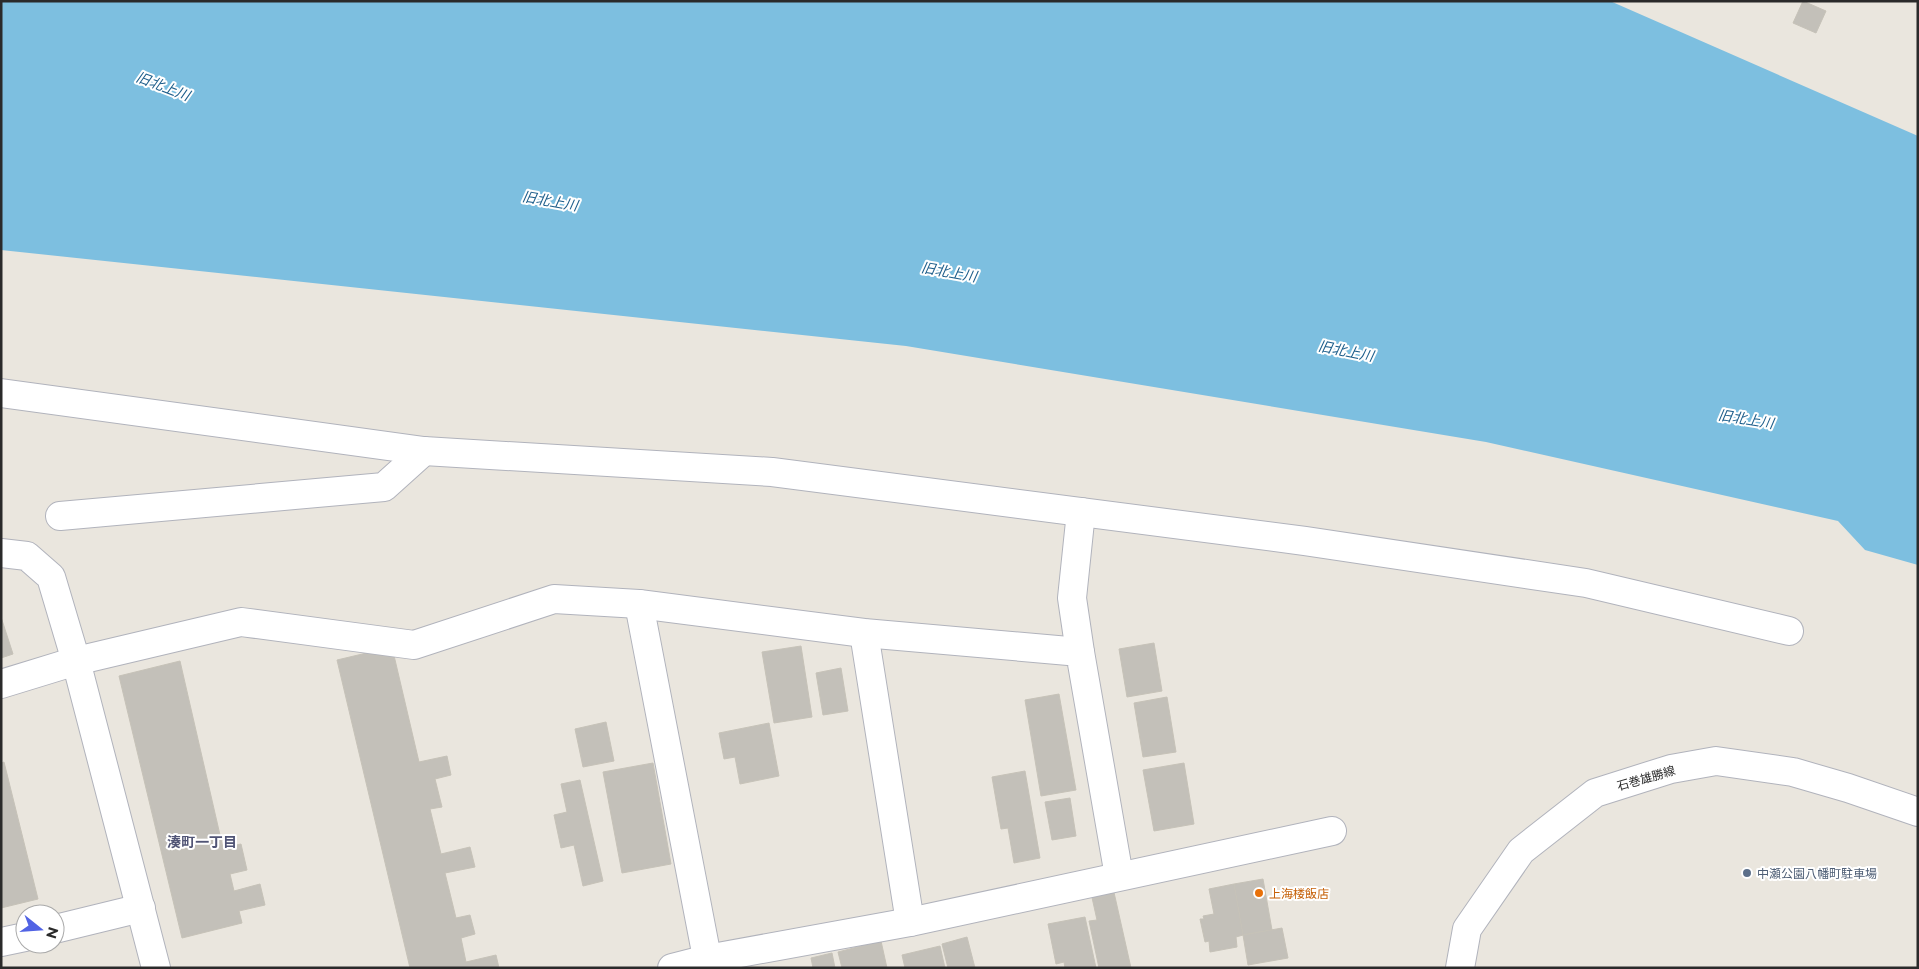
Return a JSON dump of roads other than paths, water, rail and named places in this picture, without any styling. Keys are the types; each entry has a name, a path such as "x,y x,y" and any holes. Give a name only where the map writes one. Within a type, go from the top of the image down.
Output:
{"street":[{"path":"1,393 424,451 772,472 1324,543 1586,583 1789,631"},
{"path":"60,516 384,487 424,451"},
{"path":"1081,512 1072,598 1119,876"},
{"path":"1,553 27,556 51,576 76,661 156,968"},
{"path":"1,684 76,661 241,622 414,646 554,599 639,604 864,633 1080,652"},
{"path":"639,604 708,963"},
{"path":"864,633 910,922"},
{"name":"石巻雄勝線","path":"1460,968 1467,929 1521,851 1595,793 1671,769 1716,761 1793,772 1848,788 1918,812"},
{"path":"672,968 708,963 910,922 1332,831"},
{"path":"65,927 141,908"},
{"path":"1,942 15,939"}],"water":[{"name":"旧北上川","path":"1,1 1610,1 1918,136 1918,565 1865,550 1838,521 1486,442 906,346 1,250"}],"place":[{"name":"中瀬公園八幡町駐車場","path":"1747,873"},
{"name":"上海楼飯店","path":"1259,893"}],"district":[{"name":"湊町一丁目","path":"202,842"}]}
